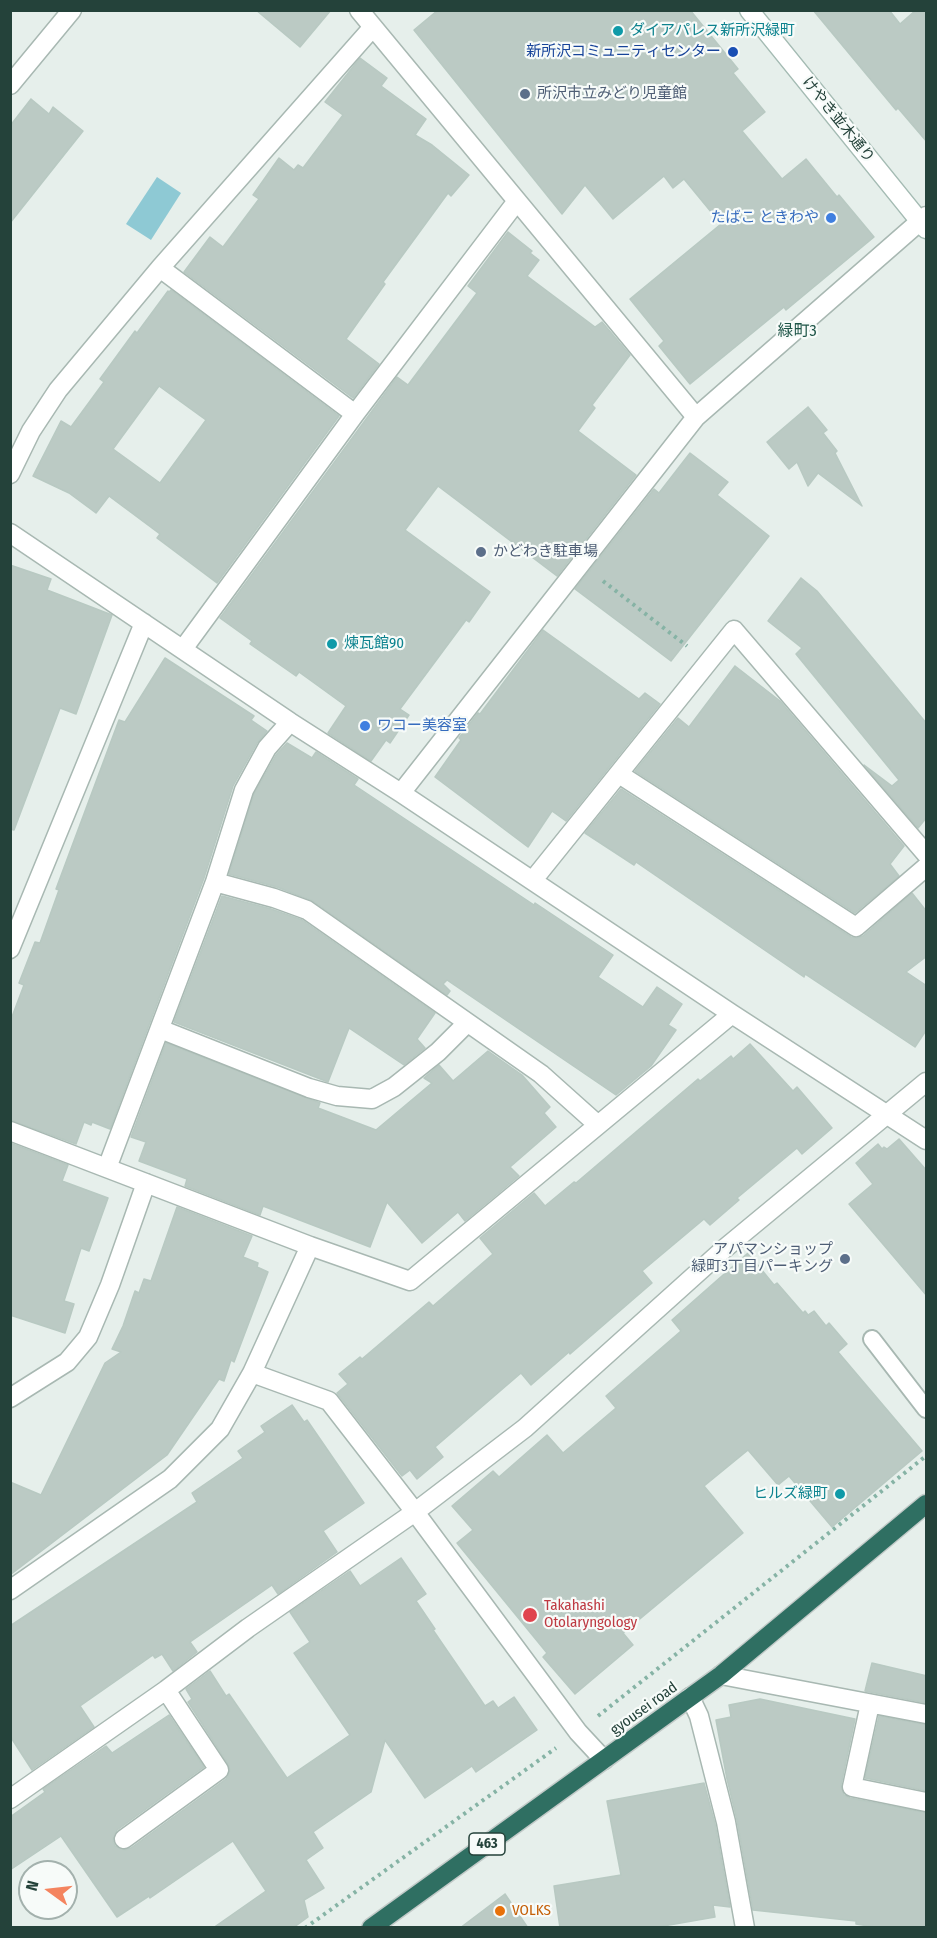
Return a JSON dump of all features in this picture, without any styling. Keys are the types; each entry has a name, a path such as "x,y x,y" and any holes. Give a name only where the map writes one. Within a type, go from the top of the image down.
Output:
{"highway":[{"name":"gyousei road","path":"371,1928 721,1675 927,1504"}],"street":[{"path":"10,85 72,10"},
{"path":"359,10 517,201 701,417"},
{"name":"けやき並木通り","path":"749,10 924,222"},
{"path":"10,474 31,431 58,390 160,268 373,27"},
{"path":"183,649 355,414 517,201"},
{"path":"401,793 581,564 701,417 924,222"},
{"path":"160,268 355,414"},
{"path":"10,533 290,722 927,1140"},
{"path":"10,950 144,623"},
{"path":"533,880 734,630 927,854"},
{"path":"108,1168 215,882 244,790 267,748 290,722"},
{"path":"619,774 856,927 927,867"},
{"path":"215,882 274,898 307,910 466,1024 541,1074 598,1125"},
{"path":"10,1131 310,1246 410,1281 732,1014"},
{"path":"160,1029 309,1088 337,1096 372,1099 394,1087 421,1066 466,1024"},
{"path":"10,1799 166,1690 248,1628 415,1512 525,1428 723,1249 927,1082"},
{"path":"10,1398 67,1362 88,1337 110,1285 146,1183"},
{"path":"10,1590 170,1479 220,1429 252,1373 310,1246"},
{"path":"252,1373 329,1401 415,1512 578,1732 604,1760"},
{"path":"721,1675 927,1714"},
{"path":"124,1839 219,1770 166,1690"},
{"path":"690,1697 699,1716 726,1822 745,1927 751,1928"},
{"path":"870,1704 852,1787 927,1802"}],"lane":[{"path":"872,1339 927,1409"}],"path":[{"path":"581,564 708,662"},
{"path":"305,1928 578,1732 927,1456"}],"water":[{"path":"157,177 181,193 151,240 126,224"}],"building":[{"path":"256,10 331,10 300,47"},
{"path":"438,10 690,10 738,69 733,73 765,112 742,131 782,179 806,159 874,237 786,310 784,307 690,384 659,346 664,341 630,299 721,224 684,179 673,188 664,176 613,219 585,185 562,214 414,30"},
{"path":"813,10 889,10 900,24 916,10 927,10 927,142 898,108 896,110"},
{"path":"360,58 387,78 381,86 426,119 415,135 432,145 469,175 451,196 448,193 383,282 385,284 346,339 379,364 353,398 184,272 210,237 223,247 259,199 253,195 279,158 294,170 298,165 303,168 343,115 325,102"},
{"path":"31,99 49,114 53,107 83,131 10,223 10,126"},
{"path":"508,232 532,251 530,253 539,260 527,276 595,327 602,322 630,355 592,405 595,408 578,431 636,475 557,576 438,486 405,530 490,592 469,622 466,620 400,709 409,715 390,743 386,740 371,761 328,733 346,706 299,672 296,676 250,644 252,641 220,618 397,377 408,385 477,293 468,286"},
{"path":"171,290 339,416 217,583 157,538 160,534 109,496 96,513 69,493 33,476 61,421 71,427 104,382 100,379 135,331 137,333","holes":["159,386 206,420 160,483 113,449"]},
{"path":"808,407 827,430 823,433 837,451 835,453 862,506 818,473 808,486 797,462 789,469 767,442"},
{"path":"690,453 728,482 717,495 769,536 671,661 575,589 654,489 659,493"},
{"path":"10,565 51,579 47,590 112,615 76,714 60,708 14,830 10,829"},
{"path":"801,578 817,591 927,724 927,817 918,828 864,765 892,786 899,780 796,654 802,648 768,621"},
{"path":"543,630 639,699 645,693 660,704 566,821 552,811 528,847 435,777 461,740 459,738 478,713 480,714"},
{"path":"165,658 254,716 251,720 267,731 257,743 233,786 204,878 110,1129 92,1122 91,1125 84,1122 76,1144 10,1120 10,1022 24,985 19,983 35,942 40,943 59,890 56,889 119,720 125,722"},
{"path":"735,666 780,701 904,846 890,864 899,876 855,913 635,771 678,718 689,727"},
{"path":"287,743 312,758 316,752 358,779 354,785 613,955 598,977 643,1007 657,987 682,1004 668,1025 676,1030 651,1066 616,1095 447,980 443,984 450,991 447,995 313,901 277,887 229,874 254,794 276,755"},
{"path":"621,789 851,937 863,936 912,893 927,912 927,956 906,972 927,986 927,1029 915,1047 805,974 804,977 636,862 634,865 585,833"},
{"path":"222,896 302,920 435,1013 417,1039 425,1048 404,1065 349,1028 328,1082 174,1022"},
{"path":"166,1043 320,1103 318,1108 376,1130 432,1083 424,1078 439,1065 453,1081 488,1051 522,1075 550,1107 544,1113 556,1127 510,1167 519,1176 465,1221 458,1212 422,1243 387,1202 370,1247 263,1206 260,1215 185,1186 187,1179 139,1161 146,1142 131,1137"},
{"path":"750,1044 793,1091 797,1087 832,1128 802,1154 797,1148 737,1198 739,1200 710,1225 704,1219 642,1271 652,1283 531,1385 521,1373 435,1447 443,1457 417,1479 410,1470 402,1476 337,1393 348,1384 339,1374 360,1357 362,1359 429,1302 433,1306 493,1254 480,1238 534,1193 545,1206 574,1182 576,1183 698,1079 700,1081 731,1056 733,1059"},
{"path":"899,1139 927,1171 927,1296 849,1204 873,1184 856,1163 878,1144 882,1149 884,1147 887,1149"},
{"path":"10,1143 68,1165 62,1181 108,1198 89,1251 81,1248 64,1301 74,1304 65,1333 10,1315"},
{"path":"177,1207 252,1236 243,1257 258,1263 257,1267 268,1272 234,1362 231,1360 224,1381 219,1379 167,1455 10,1575 10,1482 41,1495 105,1363 121,1352 112,1349 135,1291 139,1293 144,1279 151,1281"},
{"path":"748,1253 774,1285 777,1283 803,1313 805,1311 808,1315 814,1311 826,1326 829,1323 847,1344 838,1352 922,1451 832,1527 789,1476 778,1485 748,1450 704,1486 743,1533 623,1633 633,1645 575,1694 543,1657 547,1653 457,1543 473,1530 452,1506 493,1471 499,1477 547,1435 563,1453 616,1408 606,1396 681,1331 672,1320"},
{"path":"292,1405 304,1422 307,1420 364,1503 323,1531 337,1552 278,1594 272,1585 190,1642 197,1652 173,1671 162,1654 155,1658 153,1655 80,1706 94,1727 32,1770 10,1736 10,1626 197,1502 192,1493 243,1458 238,1451 265,1432 261,1426"},
{"path":"401,1558 426,1594 416,1601 485,1706 493,1701 498,1708 514,1697 537,1730 476,1772 472,1766 425,1798 385,1740 371,1792 313,1832 323,1848 306,1860 324,1888 304,1900 308,1917 293,1928 213,1928 266,1891 233,1841 150,1898 149,1896 117,1917 61,1836 25,1860 18,1860 18,1865 10,1870 10,1817 45,1792 43,1789 106,1746 112,1753 169,1715 204,1767 117,1830 113,1840 115,1846 125,1850 131,1848 226,1779 230,1770 228,1764 188,1702 192,1699 186,1689 210,1671 226,1696 229,1694 287,1778 350,1735 294,1653 310,1642 290,1612 350,1571 360,1586"},
{"path":"872,1663 927,1676 927,1703 865,1691"},
{"path":"760,1699 855,1719 841,1785 844,1795 927,1813 927,1928 881,1928 856,1924 856,1921 753,1910 716,1720 731,1717 729,1705"},
{"path":"879,1716 927,1725 927,1791 865,1778"},
{"path":"704,1783 715,1824 730,1907 713,1905 715,1917 652,1928 560,1928 554,1886 621,1875 607,1801"},
{"name":"VOLKS","path":"505,1894 528,1928 460,1928"}],"place":[{"name":"ダイアパレス新所沢緑町","path":"618,31"},
{"name":"新所沢コミュニティセンター","path":"733,52"},
{"name":"所沢市立みどり児童館","path":"525,94"},
{"name":"たばこ ときわや","path":"831,218"},
{"name":"かどわき駐車場","path":"481,552"},
{"name":"煉瓦館90","path":"332,644"},
{"name":"ワコー美容室","path":"365,726"},
{"name":"アパマンショップ 緑町3丁目パーキング","path":"845,1259"},
{"name":"ヒルズ緑町","path":"840,1494"},
{"name":"Takahashi Otolaryngology","path":"530,1615"},
{"name":"VOLKS","path":"500,1911"}],"district":[{"name":"緑町3","path":"797,332"}]}
